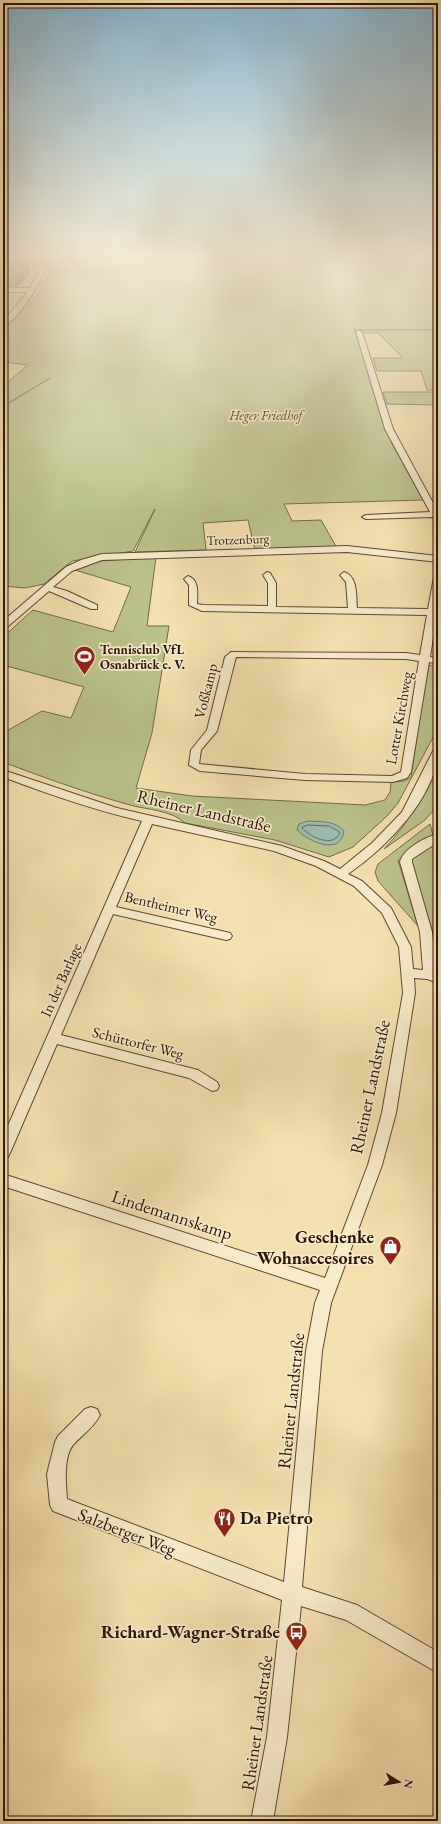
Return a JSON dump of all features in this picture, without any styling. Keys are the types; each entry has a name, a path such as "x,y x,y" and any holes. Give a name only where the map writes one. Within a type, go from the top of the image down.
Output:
{"street":[{"path":"362,340 389,429 436,517 366,516"},
{"name":"Trotzenburg","path":"4,623 69,569 84,562 114,556 347,549 438,559"},
{"path":"267,575 272,582 272,609"},
{"path":"344,575 350,582 353,610"},
{"path":"188,579 193,585 193,605 202,608 432,612"},
{"name":"Lotter Kirchweg","path":"398,778 404,776 406,772 425,658 434,632 432,612 437,584"},
{"path":"47,588 64,593 94,607"},
{"name":"Voßkamp","path":"398,778 305,777 200,768 194,765 196,750 212,731 230,657 234,654 406,656 425,658"},
{"name":"Lotter Kirchweg","path":"425,658 438,661"},
{"path":"343,872 355,864 390,832 406,814 438,751"},
{"name":"Rheiner Landstraße","path":"3,773 39,787 148,820 267,846 293,853 343,872 361,884 373,895 393,919 401,936 410,973 407,1009 389,1113 375,1165 329,1286 319,1319 314,1351 292,1595 277,1737 262,1821"},
{"name":"In der Barlage","path":"3,1153 148,820"},
{"path":"410,973 434,977 425,927 406,862 407,857 432,839 438,838"},
{"name":"Bentheimer Weg","path":"110,909 226,936"},
{"name":"Schüttorfer Weg","path":"52,1038 193,1074 212,1086"},
{"name":"Lindemannskamp","path":"3,1180 329,1286"},
{"name":"Salzberger Weg","path":"91,1415 64,1442 56,1474 59,1505 292,1595"},
{"path":"292,1595 350,1612 438,1663"}],"green space":[{"name":"Heger Friedhof","path":"3,340 358,340 392,444 423,500 284,504 292,521 321,520 337,548 255,550 248,520 203,523 206,550 135,552 155,509 133,551 72,561 44,584 25,588 3,586 3,407 50,378 3,406 3,386 28,365 3,362"},
{"name":"Heger Friedhof","path":"385,340 438,340 438,390 427,390 421,371 377,371 373,358 403,358"},
{"path":"383,392 438,392 438,405 387,404"},
{"path":"156,557 147,626 169,626 152,733 136,788 192,796 365,805 385,800 390,792 391,782 404,781 411,777 427,665 438,666 438,728 398,803 387,816 353,847 329,857 275,840 185,823 173,815 130,805 3,762 3,733 42,711 71,718 84,687 3,665 3,637 33,610 113,632 131,587 75,570 98,561"},
{"path":"438,764 438,805 425,820 384,849 408,819"},
{"path":"430,824 433,835 398,860 418,926 378,881 375,872 378,864"},
{"path":"432,842 438,842 438,966 435,940 410,857"}],"water":[{"path":"308,821 327,822 340,827 344,831 342,839 331,845 309,839 297,830 299,824"}],"place":[{"name":"Tennisclub VfL Osnabrück e. V.","path":"85,676"},
{"name":"Geschenke Wohnaccesoires","path":"390,1266"},
{"name":"Da Pietro","path":"225,1538"},
{"name":"Richard-Wagner-Straße","path":"296,1652"}]}
